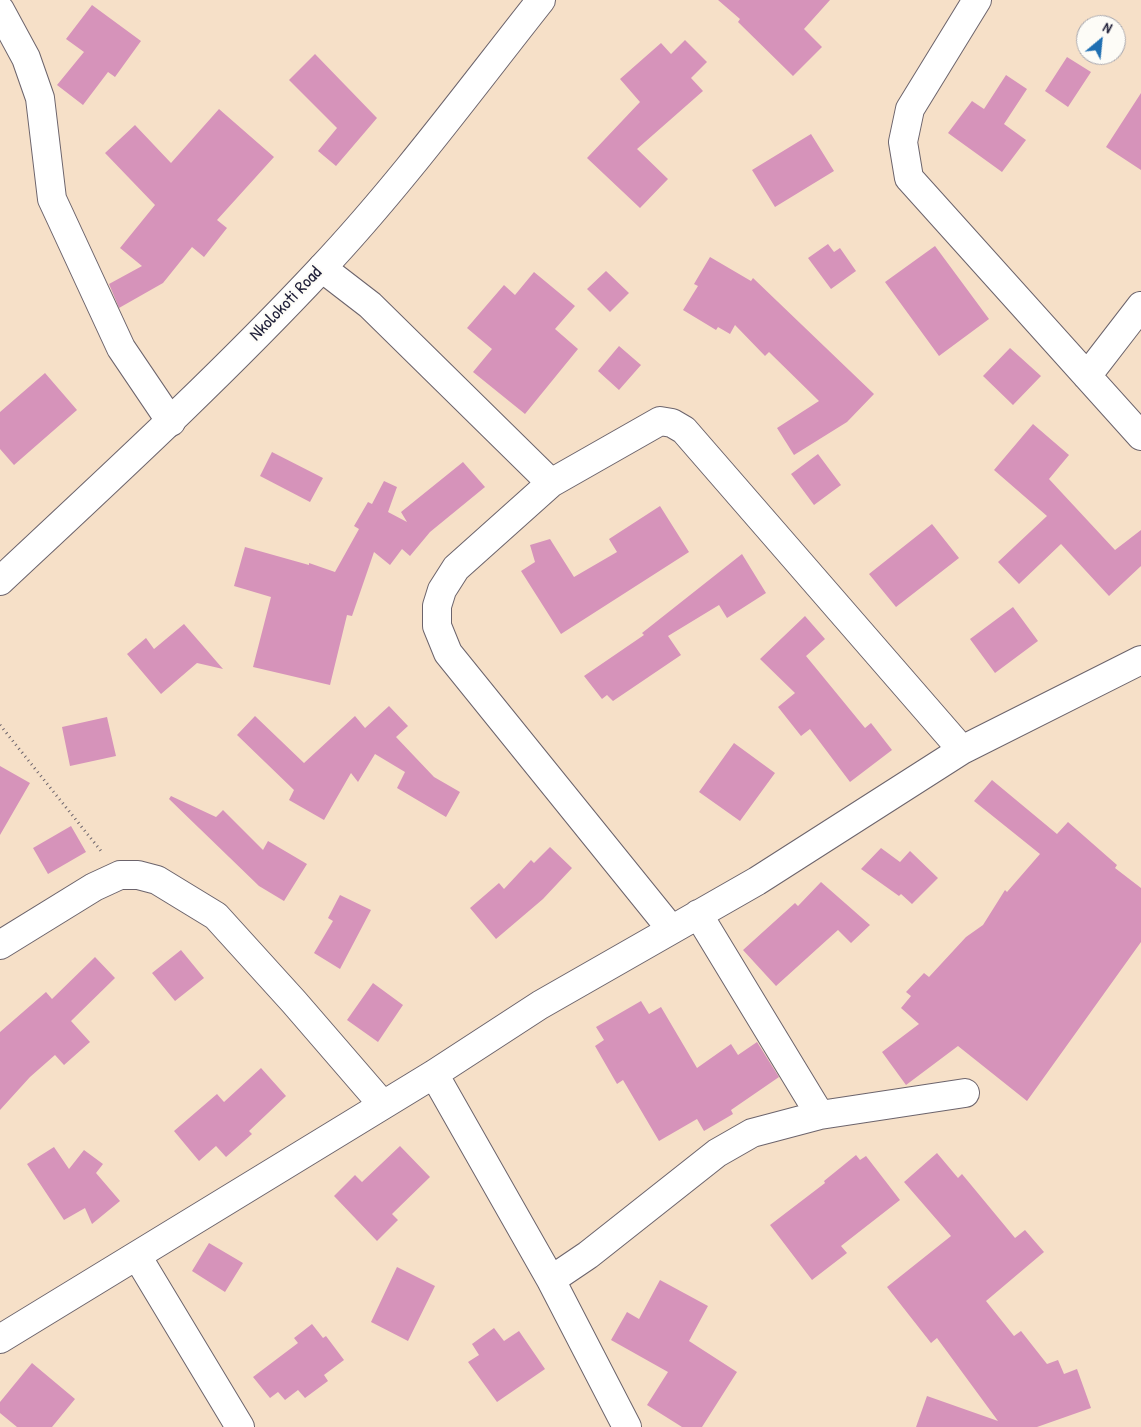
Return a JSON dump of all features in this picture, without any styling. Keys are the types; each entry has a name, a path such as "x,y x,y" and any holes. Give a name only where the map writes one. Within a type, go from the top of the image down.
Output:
{"street":[{"path":"0,5 6,0"},
{"name":"Nkolokoti Road","path":"0,581 170,422 322,268 422,151 541,0"},
{"path":"977,0 910,109 903,142 909,178 1141,436"},
{"path":"0,10 26,58 40,98 52,199 58,214 121,348 170,422"},
{"path":"322,268 370,306 551,482"},
{"path":"1088,376 1141,306"},
{"path":"671,929 448,654 437,626 437,606 442,590 456,568 551,482 660,421 672,423 684,430 962,750"},
{"path":"0,1339 434,1074 540,1005 765,876 962,750 1141,660"},
{"path":"0,945 94,887 120,875 138,875 157,880 216,916 294,1002 383,1105"},
{"path":"698,914 820,1115"},
{"path":"434,1074 552,1280 627,1427"},
{"path":"552,1280 717,1153 752,1133 820,1115 965,1093"},
{"path":"137,1256 240,1427"}],"path":[{"path":"0,724 120,875"}],"building":[{"path":"718,0 830,0 804,29 822,47 793,76 738,22 740,19"},
{"path":"92,5 141,41 115,77 108,72 83,105 57,85 84,52 66,39"},
{"path":"685,40 707,62 691,78 703,91 637,149 668,179 640,208 587,158 640,102 620,79 661,43 671,54"},
{"path":"315,54 377,118 336,166 318,151 337,128 289,80"},
{"path":"1067,57 1076,63 1076,65 1080,65 1091,72 1068,107 1045,91"},
{"path":"1006,75 1027,89 1004,124 1026,140 1002,172 948,133 972,101 984,109"},
{"path":"1141,93 1141,170 1106,147"},
{"path":"219,109 274,157 217,220 227,228 204,257 192,247 163,283 119,308 109,284 142,266 120,248 155,205 105,153 135,125 171,163"},
{"path":"811,134 834,171 775,207 752,170"},
{"path":"828,244 834,252 840,248 856,271 831,289 808,258"},
{"path":"935,246 989,319 939,356 885,282"},
{"path":"710,257 751,281 753,278 874,394 847,422 794,455 777,428 819,401 769,352 765,356 735,325 730,334 718,327 716,330 683,310 698,286 694,284"},
{"path":"606,271 629,293 610,312 587,289"},
{"path":"534,272 575,306 555,329 578,349 525,414 473,372 492,349 467,328 504,285 515,295"},
{"path":"619,346 641,365 619,390 598,371"},
{"path":"1010,348 1041,376 1013,405 983,376"},
{"path":"45,373 77,410 14,465 0,449 0,412"},
{"path":"1033,424 1069,455 1049,479 1115,550 1141,530 1141,566 1109,596 1061,544 1019,584 998,562 1047,516 994,470"},
{"path":"272,452 323,478 310,502 260,476"},
{"path":"818,454 841,485 814,505 791,474"},
{"path":"463,462 485,487 430,532 410,556 402,549 390,565 374,552 352,616 347,615 330,685 253,667 271,597 234,586 245,547 309,565 309,563 335,572 359,529 354,526 368,502 372,504 384,481 397,487 388,512 407,522 401,512"},
{"path":"660,506 689,552 561,634 521,571 535,562 530,545 550,539 574,577 617,552 609,539"},
{"path":"932,524 959,558 896,607 869,574"},
{"path":"742,554 766,593 727,618 719,605 668,636 681,655 613,701 607,695 602,699 584,676 644,635 642,633"},
{"path":"1013,607 1038,641 995,673 970,639"},
{"path":"805,616 825,639 806,656 865,728 871,723 892,750 850,782 810,729 801,736 778,707 795,693 760,659"},
{"path":"184,624 223,669 197,663 161,694 127,654 146,638 154,649"},
{"path":"389,706 408,726 396,737 434,777 460,792 446,817 397,788 405,772 375,754 358,782 351,773 324,820 289,800 294,790 237,735 255,716 304,763 355,716 365,728"},
{"path":"107,717 116,756 70,766 62,727"},
{"path":"734,743 775,773 740,821 699,792"},
{"path":"0,766 30,783 0,835"},
{"path":"992,780 1057,834 1068,822 1117,865 1115,868 1141,888 1141,942 1027,1101 958,1046 906,1085 882,1052 919,1024 901,1008 911,996 906,992 924,973 929,977 966,937 983,925 1005,890 1007,892 1040,854 974,801"},
{"path":"171,796 216,817 223,810 263,850 268,841 307,864 284,901 259,886 169,799"},
{"path":"71,826 86,852 48,874 33,848"},
{"path":"550,847 572,868 543,899 496,939 470,908 499,883 504,889 531,860 534,863"},
{"path":"881,848 900,862 910,851 938,878 912,904 901,894 899,896 861,869"},
{"path":"821,882 870,925 851,943 838,930 776,986 743,950 795,903 798,906"},
{"path":"340,895 371,910 340,969 314,953 333,921 328,918"},
{"path":"181,950 204,978 175,1001 152,973"},
{"path":"95,957 115,978 71,1021 90,1042 64,1065 55,1055 30,1077 0,1110 0,1032 46,992 52,999"},
{"path":"373,983 403,1005 378,1042 347,1020"},
{"path":"641,1001 649,1014 661,1007 697,1068 731,1044 738,1055 757,1042 779,1077 731,1110 733,1114 704,1131 697,1119 659,1141 623,1080 617,1084 595,1046 604,1040 596,1027"},
{"path":"261,1068 286,1096 249,1131 252,1134 226,1157 216,1146 199,1161 174,1131 217,1094 224,1102"},
{"path":"400,1146 430,1177 392,1214 398,1220 377,1241 334,1196 355,1175 362,1182"},
{"path":"54,1147 69,1169 84,1150 103,1164 96,1173 120,1201 92,1224 85,1208 64,1220 27,1164"},
{"path":"937,1153 958,1178 962,1174 1015,1238 1025,1230 1044,1252 986,1301 1014,1336 1021,1331 1047,1364 1058,1360 1064,1374 1077,1369 1091,1408 1037,1427 916,1427 927,1396 998,1421 937,1338 931,1343 887,1287 951,1236 904,1182"},
{"path":"856,1155 860,1160 866,1156 900,1200 841,1246 847,1253 812,1280 770,1225 825,1183 824,1181"},
{"path":"209,1243 243,1263 225,1292 192,1271"},
{"path":"397,1267 435,1286 408,1341 371,1322"},
{"path":"660,1280 708,1306 689,1341 737,1372 702,1427 682,1427 647,1405 668,1372 611,1340 627,1312 639,1319"},
{"path":"312,1324 323,1338 326,1336 344,1360 324,1375 328,1381 305,1398 298,1390 285,1400 278,1392 270,1398 253,1377 298,1343 294,1338"},
{"path":"494,1328 504,1341 519,1331 545,1369 497,1402 468,1362 479,1355 472,1344"},
{"path":"32,1363 75,1399 52,1427 17,1427 0,1413 0,1402"}]}
